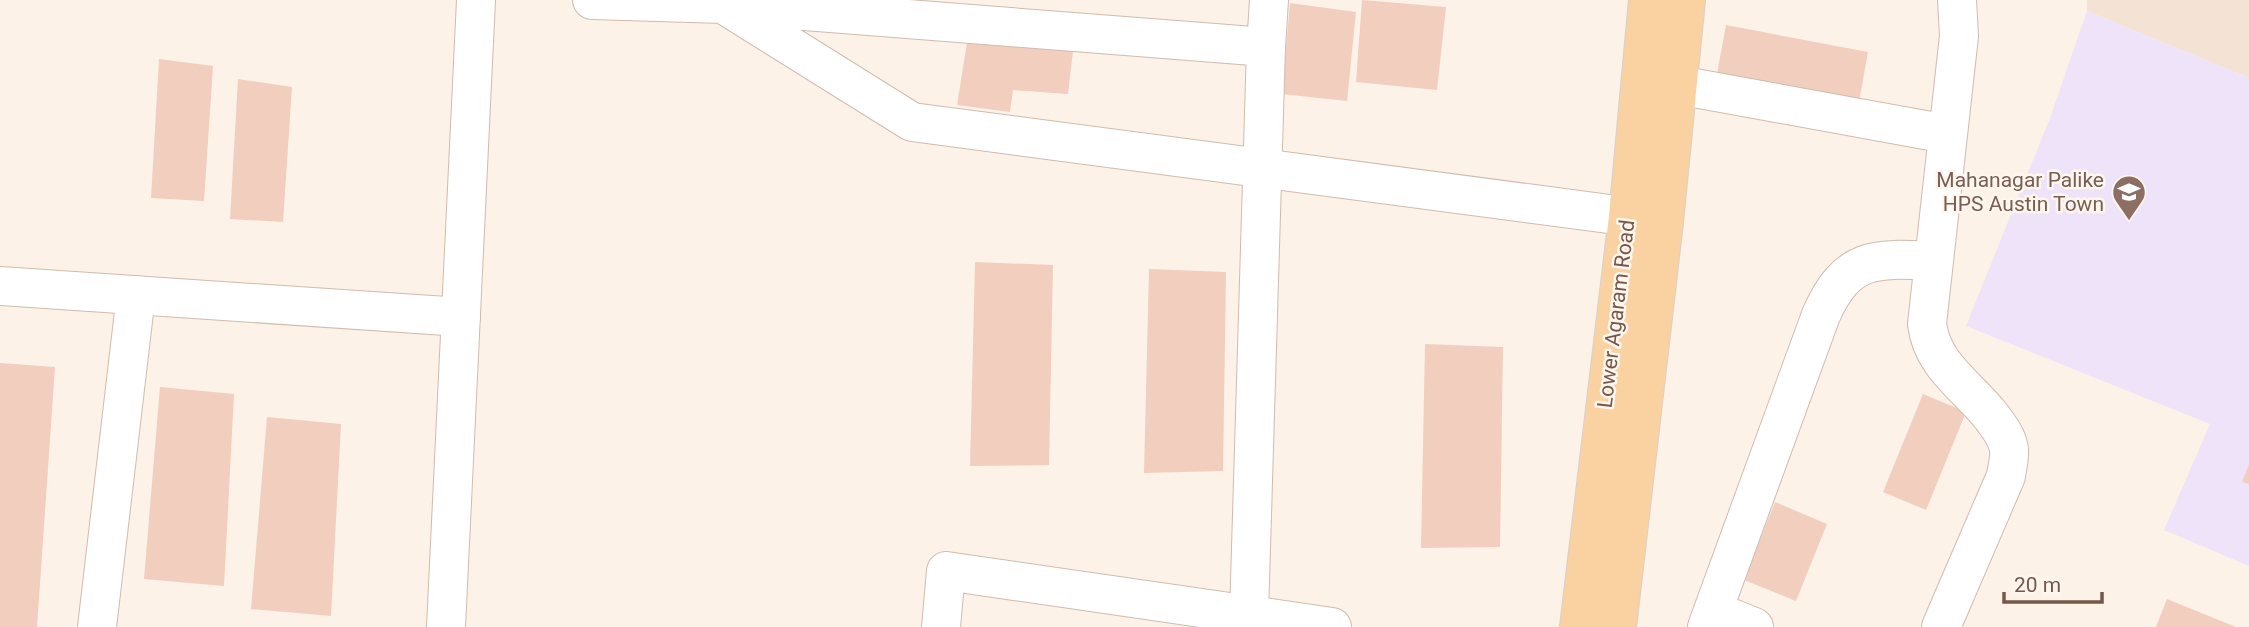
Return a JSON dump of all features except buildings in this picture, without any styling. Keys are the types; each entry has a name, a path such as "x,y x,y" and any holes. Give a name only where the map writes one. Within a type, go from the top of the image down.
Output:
{"main road":[{"name":"Lower Agaram Road","path":"1617,627 1646,219 1648,0"},
{"name":"Lower Agaram Road","path":"1579,627 1646,219 1678,85 1686,0"}],"lane":[{"path":"446,627 476,0"},
{"path":"592,0 723,4 1266,47"},
{"path":"1249,615 1269,0"},
{"path":"1941,627 2006,477 2009,447 2004,433 1978,400 1938,358 1929,341 1928,301 1959,36 1957,0"},
{"path":"723,4 912,122 1646,219"},
{"path":"1678,85 1947,134"},
{"path":"1754,627 1710,619 1831,291 1854,269 1885,259 1933,261"},
{"path":"0,286 461,317"},
{"path":"97,627 136,295"},
{"path":"941,627 946,572 1332,627"}],"shaded area":[{"path":"2087,0 2249,0 2249,78 2087,11"},
{"name":"Mahanagar Palike HPS Austin Town","path":"2087,11 2249,78 2249,566 2164,530 2210,424 1966,326 2050,118"}],"place":[{"name":"Mahanagar Palike HPS Austin Town","path":"2129,222"}]}
